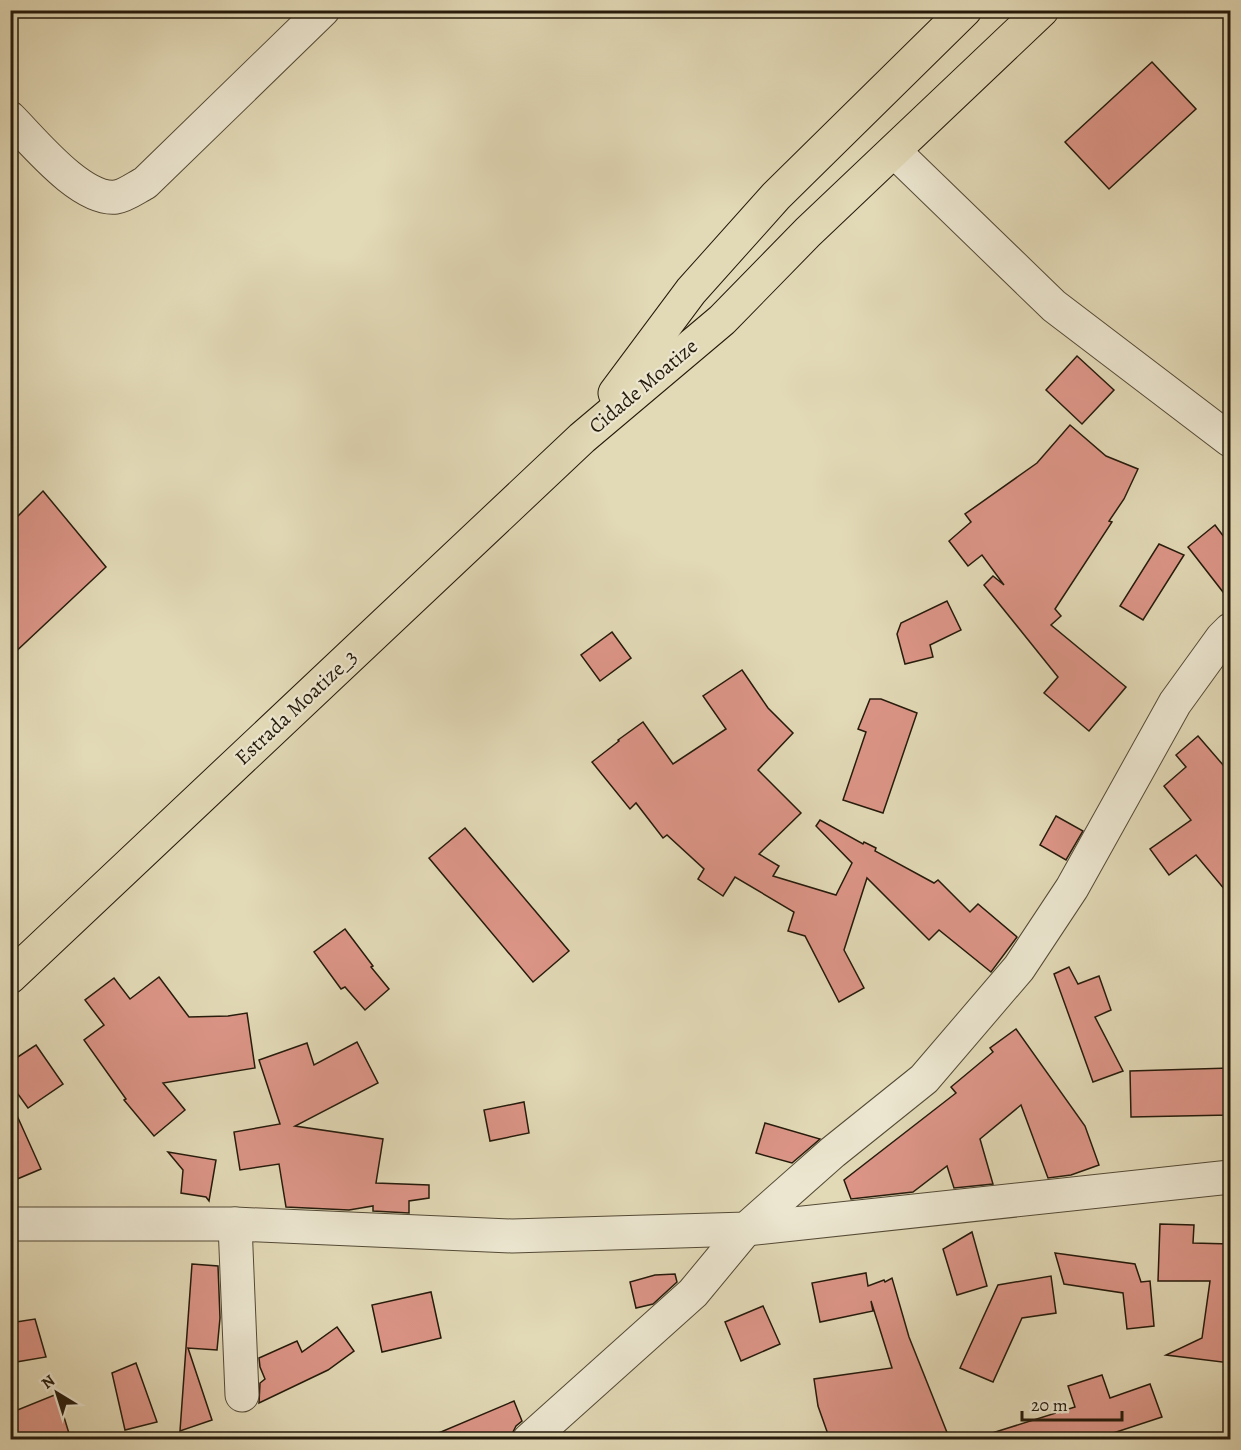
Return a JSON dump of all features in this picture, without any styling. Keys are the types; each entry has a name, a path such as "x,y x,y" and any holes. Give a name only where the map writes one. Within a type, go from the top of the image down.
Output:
{"highway":[{"name":"Cidade Moatize","path":"582,438 691,291 768,205 965,10"},
{"name":"Cidade Moatize","path":"582,438 722,320 808,232 1042,10"},
{"name":"Estrada Moatize_3","path":"10,977 582,438"}],"street":[{"path":"10,118 70,179 99,195 117,197 145,183 323,10"},
{"path":"894,151 1054,306 1230,440"},
{"path":"529,1440 693,1293 746,1229 833,1152 924,1079 1019,968 1072,888 1175,703 1230,630"},
{"path":"10,1224 235,1224 512,1236 746,1229 1230,1177"},
{"path":"235,1224 242,1395"}],"building":[{"path":"1152,62 1196,109 1109,189 1065,142"},
{"path":"1077,356 1114,390 1082,424 1046,390"},
{"path":"1070,425 1106,456 1138,469 1124,499 1109,521 1112,522 1055,609 1061,616 1051,625 1126,687 1089,731 1044,693 1058,677 984,585 993,576 1004,585 982,555 968,566 949,541 971,522 965,514 1037,463"},
{"path":"43,491 106,567 10,657 10,524"},
{"path":"1215,525 1230,545 1230,601 1188,547"},
{"path":"1159,544 1184,555 1143,620 1120,606"},
{"path":"947,601 961,630 930,645 933,657 905,664 897,634 901,623"},
{"path":"612,632 631,658 600,681 581,655"},
{"path":"742,670 768,708 793,733 758,770 801,813 759,854 779,866 773,876 836,895 852,863 816,826 820,820 863,844 864,842 876,848 875,851 934,883 938,880 970,912 978,904 1017,937 991,972 939,930 929,940 867,878 844,950 864,988 839,1002 805,936 788,931 794,912 735,877 723,896 698,879 704,869 667,835 663,838 636,803 630,809 592,762 643,722 673,764 726,729 703,696"},
{"path":"870,699 881,699 917,713 883,813 843,800 866,732 858,729"},
{"path":"1198,736 1230,773 1230,896 1196,855 1169,875 1150,849 1191,820 1164,786 1186,767 1176,755"},
{"path":"1056,816 1083,831 1066,860 1040,845"},
{"path":"465,828 569,951 533,982 429,858"},
{"path":"345,929 389,989 365,1010 345,987 341,989 314,952"},
{"path":"1069,967 1078,984 1099,976 1111,1010 1095,1017 1123,1071 1093,1082 1054,974"},
{"path":"159,977 189,1017 247,1013 255,1068 163,1083 185,1110 154,1136 124,1100 126,1099 84,1040 104,1025 85,1000 114,978 130,999"},
{"path":"1016,1029 1085,1126 1099,1165 1071,1175 1048,1178 1021,1105 980,1139 993,1184 954,1188 947,1166 913,1192 851,1199 844,1180 956,1093 951,1087 993,1052 990,1048"},
{"path":"357,1042 378,1083 295,1126 383,1139 376,1183 429,1185 429,1198 409,1201 409,1213 373,1211 373,1206 349,1210 286,1207 279,1164 240,1170 234,1132 280,1124 259,1060 307,1043 314,1065"},
{"path":"36,1045 63,1084 28,1108 10,1083 10,1062"},
{"path":"1230,1068 1230,1115 1131,1117 1130,1071"},
{"path":"10,1100 41,1169 10,1182"},
{"path":"524,1102 529,1133 490,1141 484,1110"},
{"path":"765,1123 820,1139 792,1163 756,1153"},
{"path":"168,1152 216,1160 209,1201 206,1197 181,1193 183,1170"},
{"path":"1160,1224 1194,1225 1193,1243 1230,1244 1230,1363 1166,1355 1202,1338 1210,1281 1158,1281"},
{"path":"972,1232 987,1286 957,1295 943,1249"},
{"path":"1055,1253 1135,1264 1141,1282 1150,1281 1154,1326 1127,1329 1123,1293 1064,1284"},
{"path":"192,1264 218,1266 220,1318 217,1350 188,1348 212,1420 180,1431"},
{"path":"866,1273 868,1286 892,1278 909,1337 950,1440 830,1440 818,1406 814,1379 892,1368 871,1301 873,1311 820,1322 812,1283"},
{"path":"675,1274 677,1282 653,1304 636,1308 630,1282 655,1275"},
{"path":"1051,1276 1056,1313 1022,1318 993,1382 960,1368 998,1285"},
{"path":"431,1292 441,1338 382,1352 372,1305"},
{"path":"763,1306 780,1344 741,1361 725,1322"},
{"path":"35,1319 46,1357 10,1363 10,1323"},
{"path":"337,1327 354,1351 328,1370 259,1403 260,1383 265,1379 259,1358 297,1341 302,1352"},
{"path":"136,1363 157,1422 125,1430 112,1373"},
{"path":"1102,1375 1110,1398 1150,1384 1162,1417 1092,1440 993,1440 992,1433 1075,1407 1068,1386"},
{"path":"57,1394 71,1440 10,1440 10,1413"},
{"path":"514,1401 522,1421 516,1426 511,1436 503,1440 422,1440"}]}
